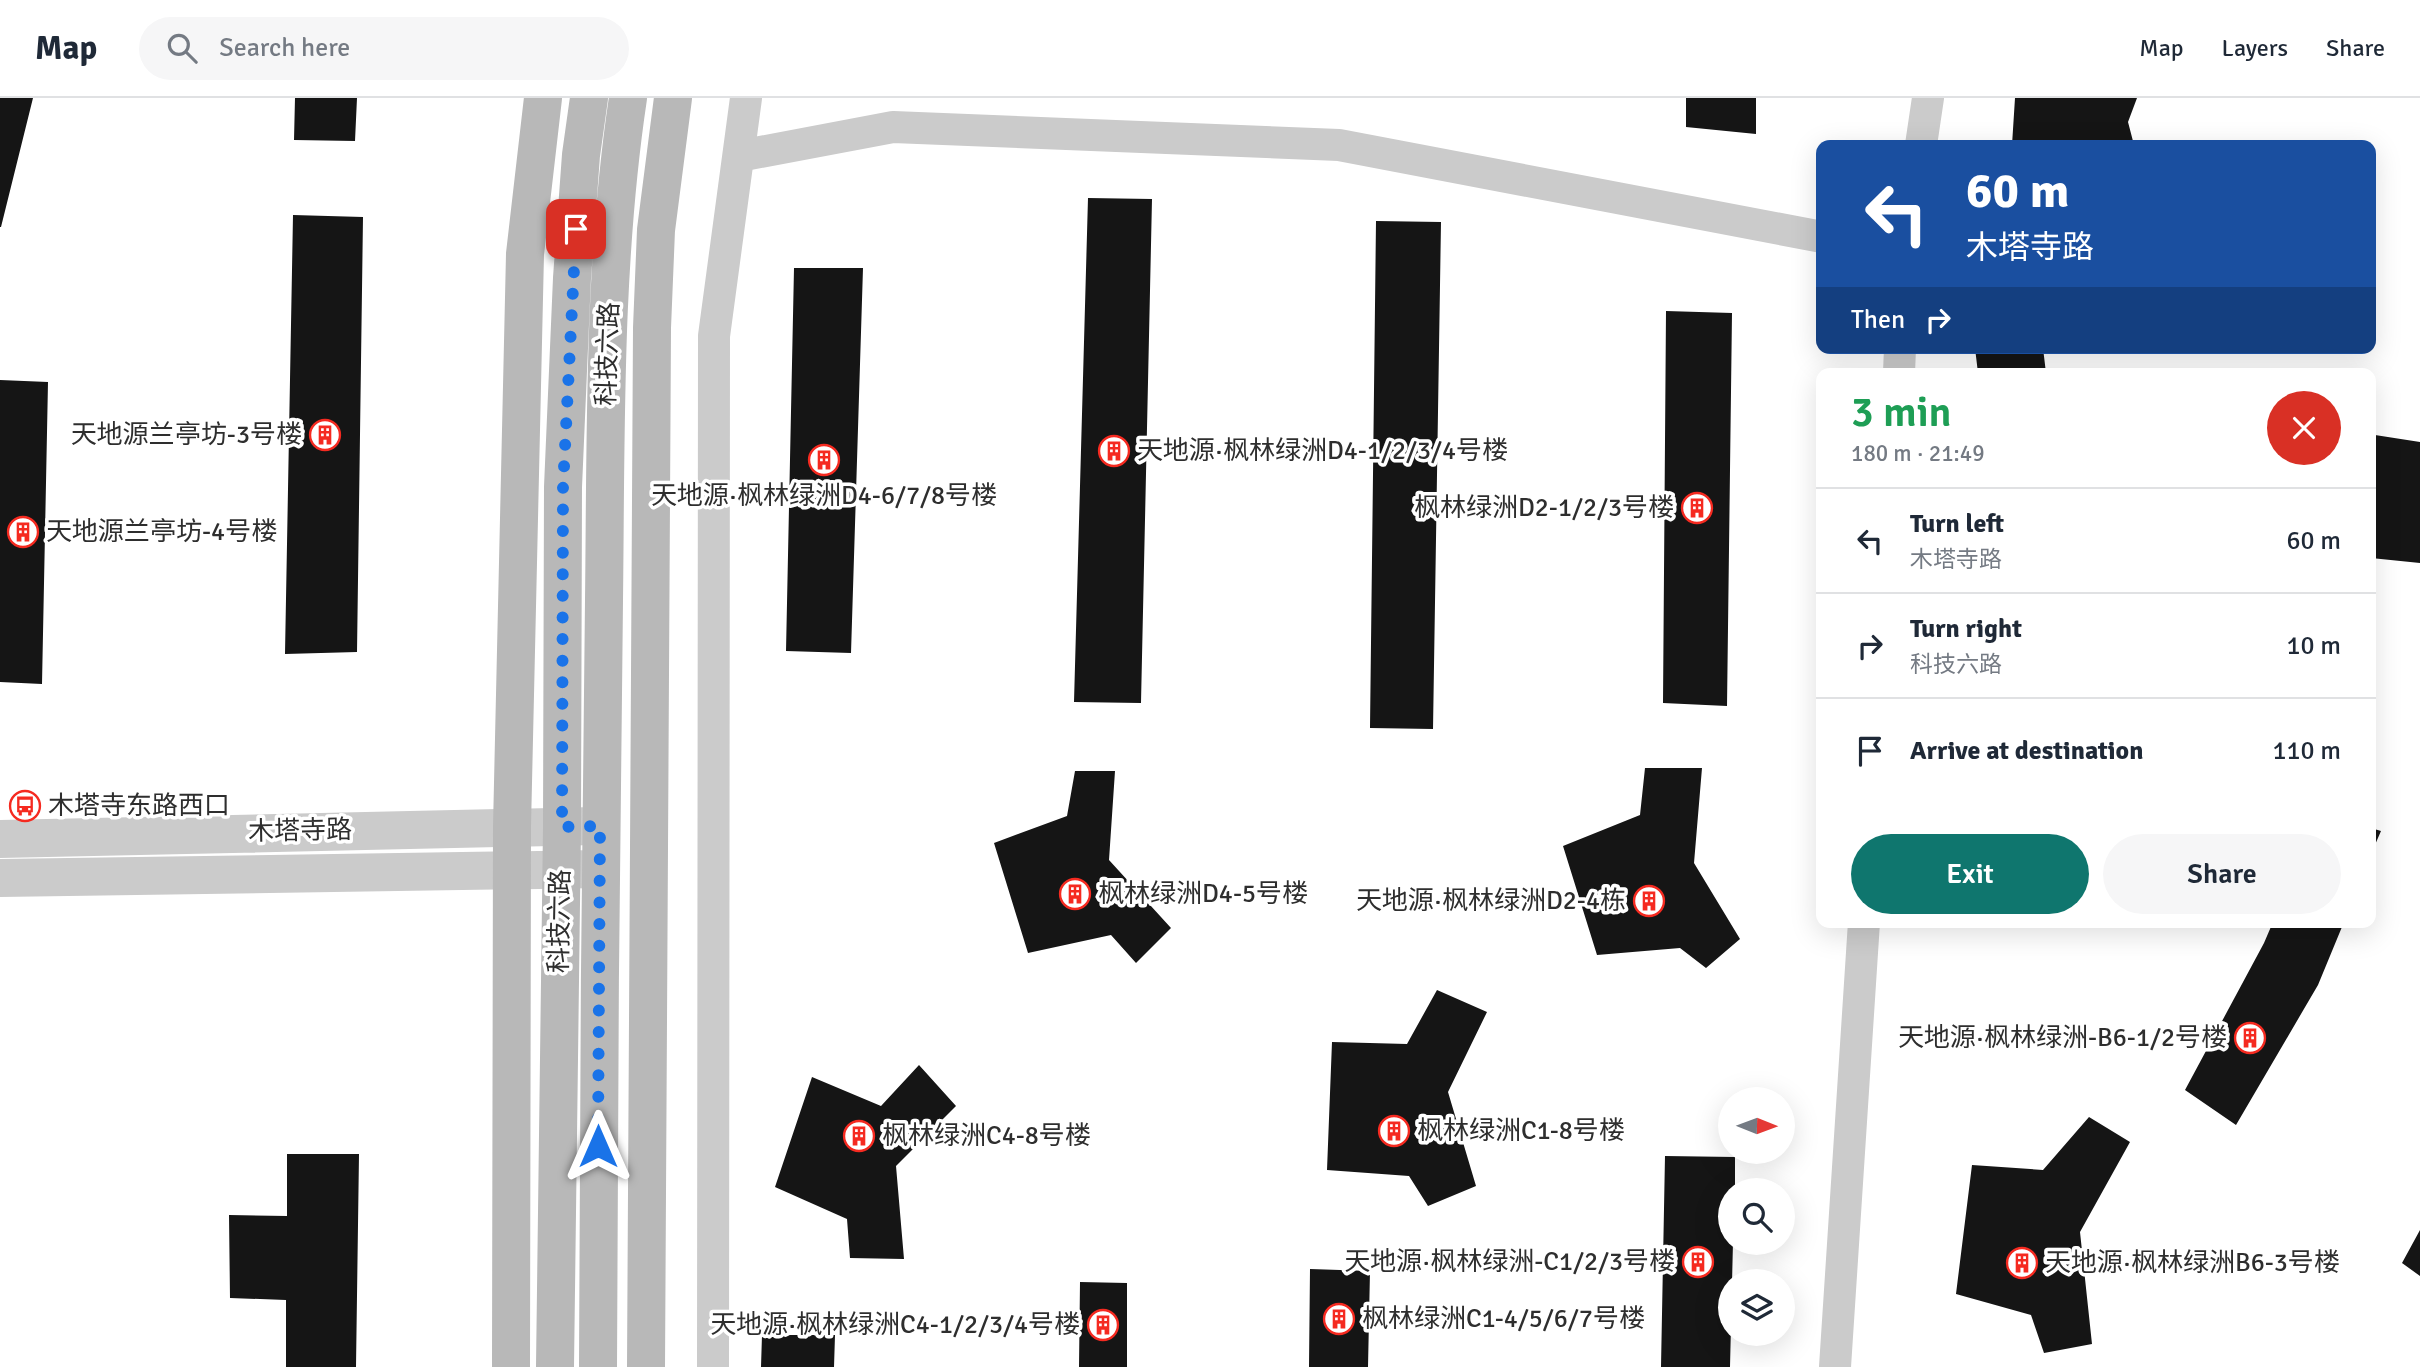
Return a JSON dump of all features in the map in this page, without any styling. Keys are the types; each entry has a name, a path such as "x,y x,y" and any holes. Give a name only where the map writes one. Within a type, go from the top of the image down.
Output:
{"main road":[{"path":"511,1367 512,827 526,254 543,98"},
{"name":"科技六路","path":"555,1367 563,487 572,278 581,155 589,98"},
{"name":"科技六路","path":"598,1367 600,826 608,333 619,160 628,98"},
{"path":"646,1367 652,328 656,230 673,98"}],"street":[{"path":"713,1367 714,336 746,98"},
{"path":"1922,140 1928,98"},
{"path":"739,156 893,127 1339,145 1816,236"},
{"name":"木塔寺路","path":"0,839 600,826"},
{"name":"木塔寺路","path":"0,878 600,869"},
{"path":"1835,1367 1864,928"}],"building":[{"path":"0,98 33,98 1,227 0,227"},
{"path":"295,98 357,98 355,141 294,140"},
{"path":"1686,98 1756,98 1756,134 1686,127"},
{"path":"2015,98 2137,98 2128,122 2133,140 2012,140"},
{"name":"天地源·枫林绿洲D4-1/2/3/4号楼","path":"1088,198 1152,199 1141,703 1074,702"},
{"name":"天地源兰亭坊-3号楼","path":"293,215 363,217 357,652 285,654"},
{"path":"1376,221 1441,222 1433,729 1370,728"},
{"name":"天地源·枫林绿洲D4-6/7/8号楼","path":"794,268 863,268 851,653 786,651"},
{"name":"枫林绿洲D2-1/2/3号楼","path":"1666,311 1732,313 1727,706 1663,703"},
{"path":"1976,354 2044,354 2045,368 1977,368"},
{"name":"天地源兰亭坊-4号楼","path":"0,380 48,382 42,684 0,682"},
{"path":"2376,435 2420,442 2420,563 2376,559"},
{"name":"天地源·枫林绿洲D2-4栋","path":"1645,768 1702,768 1694,863 1740,939 1706,968 1680,948 1597,955 1563,846 1640,815"},
{"name":"枫林绿洲D4-5号楼","path":"1075,771 1115,771 1109,860 1171,928 1136,963 1111,935 1028,953 994,843 1067,816"},
{"path":"2376,830 2381,831 2376,842"},
{"name":"天地源·枫林绿洲-B6-1/2号楼","path":"2270,928 2342,928 2318,985 2236,1125 2185,1090"},
{"name":"枫林绿洲C1-8号楼","path":"1437,990 1487,1012 1448,1092 1476,1186 1428,1206 1409,1176 1327,1170 1332,1042 1407,1044"},
{"name":"枫林绿洲C4-8号楼","path":"919,1065 956,1106 896,1166 904,1259 850,1258 847,1219 775,1187 812,1077 881,1106"},
{"name":"天地源·枫林绿洲B6-3号楼","path":"2089,1117 2130,1142 2080,1232 2092,1344 2044,1353 2031,1315 1956,1294 1972,1165 2043,1170"},
{"path":"287,1154 359,1154 356,1367 286,1367 286,1300 230,1298 229,1215 287,1216"},
{"name":"天地源·枫林绿洲-C1/2/3号楼","path":"1665,1156 1718,1157 1718,1164 1735,1164 1735,1178 1718,1178 1718,1255 1733,1255 1732,1269 1718,1269 1718,1346 1731,1346 1730,1367 1661,1367"},
{"path":"2420,1230 2420,1276 2402,1263"},
{"name":"枫林绿洲C1-4/5/6/7号楼","path":"1310,1269 1370,1271 1368,1367 1309,1367"},
{"name":"天地源·枫林绿洲C4-1/2/3/4号楼","path":"1080,1282 1127,1283 1127,1367 1079,1367"},
{"path":"762,1335 835,1335 834,1367 761,1367"}],"place":[{"name":"天地源兰亭坊-3号楼","path":"325,435"},
{"name":"天地源·枫林绿洲D4-1/2/3/4号楼","path":"1114,451"},
{"name":"天地源·枫林绿洲D4-6/7/8号楼","path":"824,460"},
{"name":"枫林绿洲D2-1/2/3号楼","path":"1697,508"},
{"name":"天地源兰亭坊-4号楼","path":"23,532"},
{"name":"木塔寺东路西口","path":"25,806"},
{"name":"枫林绿洲D4-5号楼","path":"1075,894"},
{"name":"天地源·枫林绿洲D2-4栋","path":"1649,901"},
{"name":"天地源·枫林绿洲-B6-1/2号楼","path":"2250,1038"},
{"name":"枫林绿洲C1-8号楼","path":"1394,1131"},
{"name":"枫林绿洲C4-8号楼","path":"859,1136"},
{"name":"天地源·枫林绿洲-C1/2/3号楼","path":"1698,1262"},
{"name":"天地源·枫林绿洲B6-3号楼","path":"2022,1263"},
{"name":"枫林绿洲C1-4/5/6/7号楼","path":"1339,1319"},
{"name":"天地源·枫林绿洲C4-1/2/3/4号楼","path":"1103,1325"}],"route":[{"path":"576,229 563,487 562,827 600,826 598,1146"}]}
